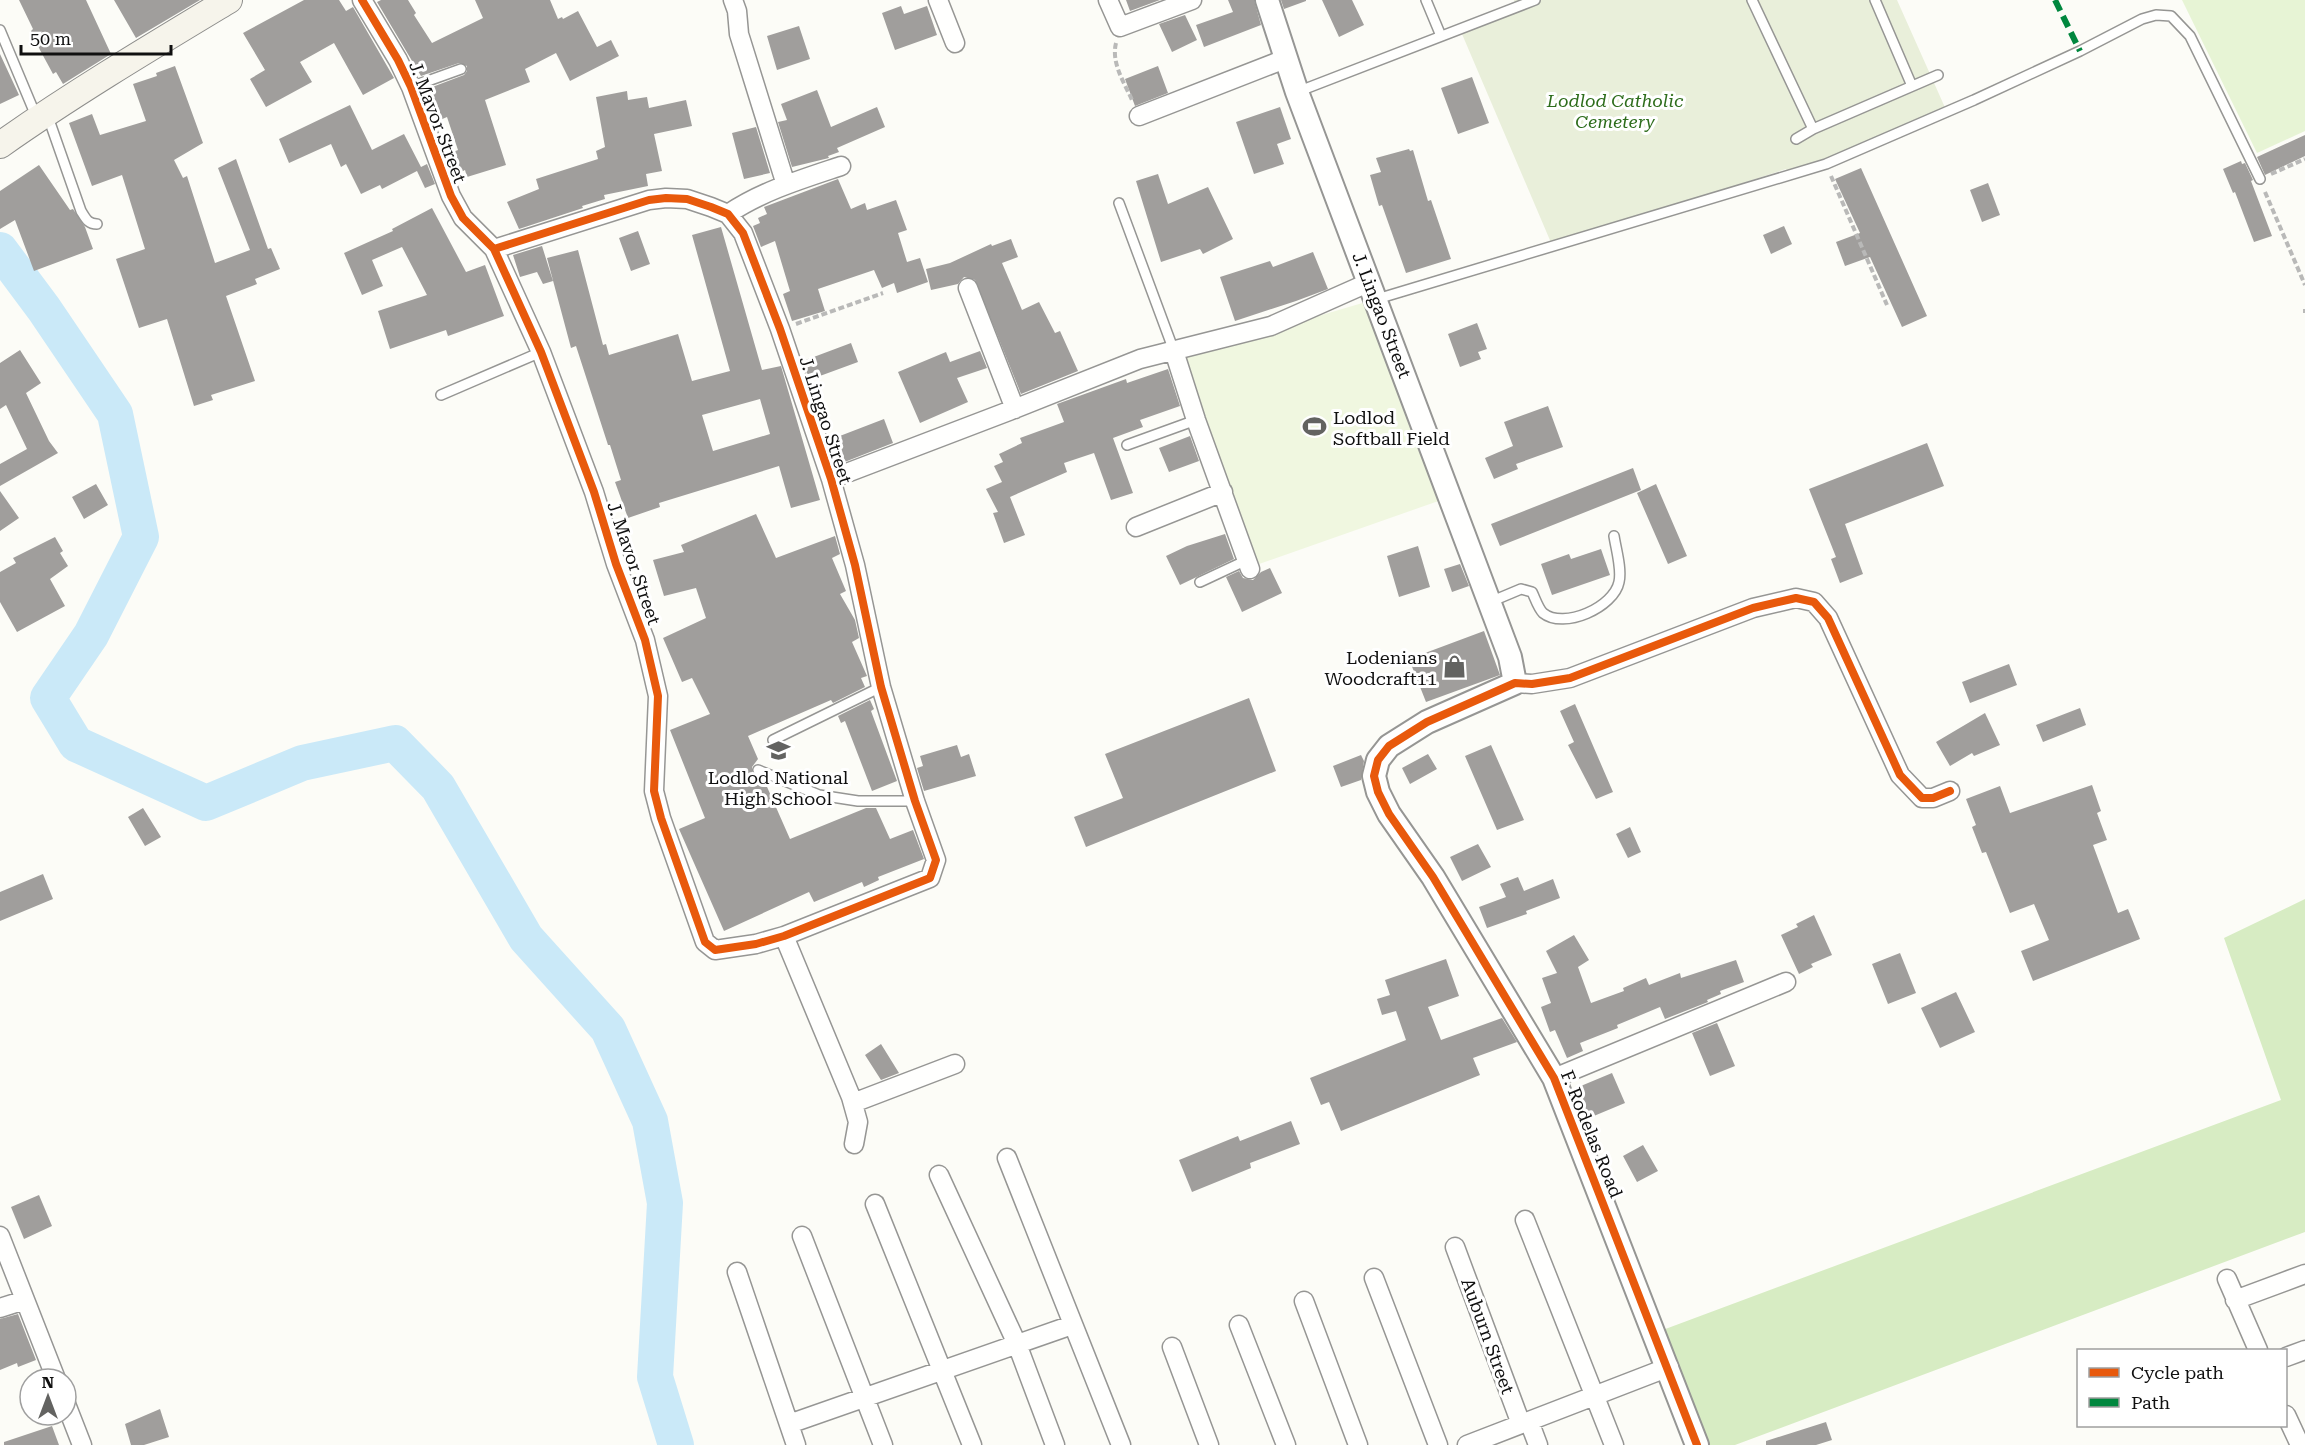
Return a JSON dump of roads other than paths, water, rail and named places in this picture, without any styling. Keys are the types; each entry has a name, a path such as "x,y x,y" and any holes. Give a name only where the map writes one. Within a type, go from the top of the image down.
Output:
{"main road":[{"path":"0,145 42,115 229,0"}],"street":[{"name":"J. Mavor Street","path":"362,0 398,60 411,87 451,196 463,218 494,249 541,352 594,492 616,564 645,640 658,696 654,791 661,818 705,942 715,950 756,944 784,936 930,878"},
{"path":"733,0 737,11 739,34 786,185"},
{"path":"938,0 955,43"},
{"path":"1108,0 1120,27 1192,0"},
{"name":"J. Lingao Street","path":"1267,0 1297,92 1510,657 1515,683"},
{"path":"1139,116 1285,59"},
{"path":"494,249 649,200 687,199 728,214 745,202 841,166"},
{"name":"J. Lingao Street","path":"728,214 743,233 780,329 831,479 855,565 881,687 915,801 936,860 930,878"},
{"path":"968,288 1015,409"},
{"path":"831,479 1015,409 1140,358 1271,326 1373,290"},
{"path":"1174,351 1248,565"},
{"path":"1136,527 1222,492"},
{"path":"1515,683 1532,684 1570,678 1753,608 1796,598 1814,602 1828,618 1900,775 1922,798 1933,798 1950,791"},
{"name":"F. Rodelas Road","path":"1515,683 1427,722 1389,746 1378,760 1374,776 1378,792 1389,814 1433,877 1554,1078 1669,1367 1697,1445"},
{"path":"784,936 853,1103 858,1122 854,1144"},
{"path":"1554,1078 1786,982"},
{"path":"853,1103 955,1064"},
{"path":"1007,1158 1121,1445"},
{"path":"939,1175 1017,1344 1055,1445"},
{"path":"875,1204 972,1445"},
{"path":"1525,1220 1593,1397 1614,1445"},
{"path":"0,1236 51,1367"},
{"path":"802,1236 883,1445"},
{"name":"Auburn Street","path":"1455,1247 1525,1423 1538,1445"},
{"path":"737,1272 796,1445"},
{"path":"2235,1300 2305,1274"},
{"path":"1374,1278 1438,1445"},
{"path":"2227,1279 2258,1349"},
{"path":"0,1308 25,1300"},
{"path":"1304,1301 1358,1445"},
{"path":"789,1424 1072,1324"},
{"path":"1239,1324 1286,1445"},
{"path":"1172,1347 1209,1445"},
{"path":"2287,1357 2305,1350"},
{"path":"1467,1445 1669,1367"},
{"path":"2294,1422 2300,1445"},
{"path":"75,1427 82,1445"}],"lane":[{"path":"1426,0 1440,36"},
{"path":"1297,92 1534,0"},
{"path":"1752,0 1813,129"},
{"path":"1875,0 1912,86"},
{"path":"1373,290 1826,164 1974,100 2080,51 2142,19 2156,15 2171,16 2190,36 2260,179"},
{"path":"0,30 42,115 81,211 87,221 97,224"},
{"path":"411,87 462,69"},
{"path":"1796,139 1813,129 1938,75"},
{"path":"1119,203 1174,351"},
{"path":"441,395 541,352"},
{"path":"1127,446 1196,420"},
{"path":"1490,602 1521,589 1532,592 1542,612 1552,618 1569,618 1595,611 1614,596 1620,580 1614,536"},
{"path":"1200,582 1248,565"},
{"path":"773,740 881,687"},
{"path":"758,770 819,795 858,801 915,801"}],"waterway":[{"path":"0,250 44,309 115,414 141,537 91,635 48,698 76,744 206,803 302,763 395,743 438,787 526,938 608,1029 650,1121 665,1203 655,1377 676,1445"}],"place":[{"name":"Lodlod Softball Field","path":"1315,427"},
{"name":"Lodenians Woodcraft11","path":"1455,667"},
{"name":"Lodlod National High School","path":"778,751"}],"park label":[{"name":"Lodlod Catholic Cemetery","path":"1615,110"}]}
